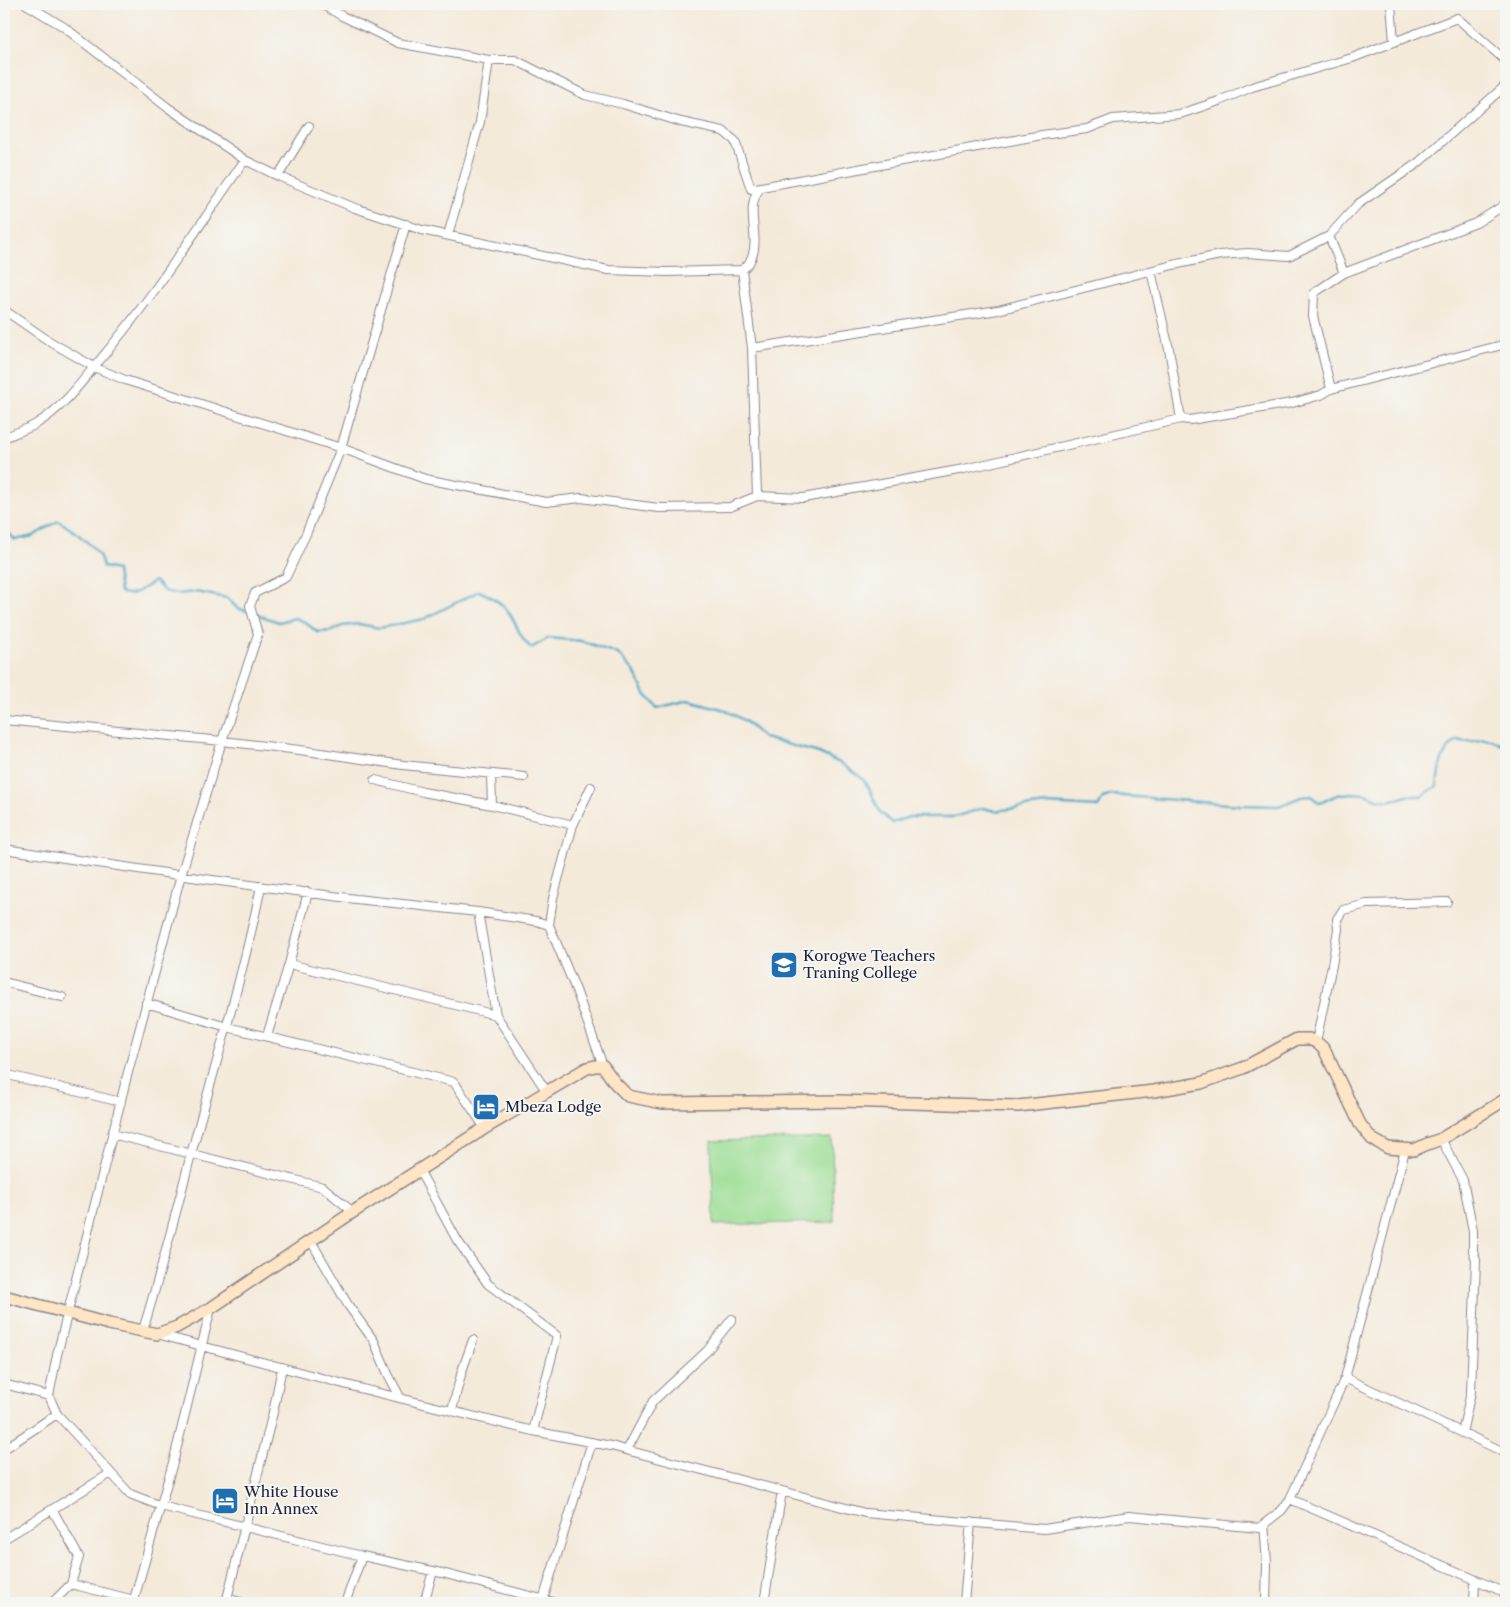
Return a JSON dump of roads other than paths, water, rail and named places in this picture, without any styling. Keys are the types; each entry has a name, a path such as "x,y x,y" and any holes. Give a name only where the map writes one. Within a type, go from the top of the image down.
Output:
{"street":[{"path":"26,4 64,27 167,107 245,160 355,208 448,235 608,270 667,272 742,270 750,261 754,249 753,203 755,194 761,187"},
{"path":"320,4 398,43 489,60 515,60 585,95 623,104 681,122 724,131 735,141 751,189 1042,135 1087,129 1114,119 1180,114 1219,101 1252,87 1352,58 1457,18 1506,61"},
{"path":"1391,4 1394,42"},
{"path":"448,235 480,122 489,60"},
{"path":"752,348 998,310 1220,255 1248,253 1289,256 1329,236 1358,204 1418,163 1506,85"},
{"path":"278,176 309,126"},
{"path":"4,438 36,424 62,405 76,390 119,338 245,160"},
{"path":"1331,388 1313,316 1314,293 1344,273 1476,224 1506,204"},
{"path":"406,224 341,448 306,534 286,576 255,593 250,606 258,634 222,741 181,875 112,1134 57,1355 49,1396 58,1414 130,1494 161,1506 556,1603"},
{"path":"1329,236 1344,273"},
{"path":"742,270 752,348 757,496"},
{"path":"1151,271 1169,349 1181,419"},
{"path":"4,310 50,341 94,367 125,380 341,448 425,479 546,502 581,498 659,508 730,507 757,496 803,498 945,472 1181,419 1190,420 1292,403 1321,395 1331,388 1506,344"},
{"path":"4,720 222,741 403,765 524,777"},
{"path":"491,774 492,805"},
{"path":"375,780 423,792 492,805 573,825"},
{"path":"591,787 573,825 554,898 549,926 576,990 603,1066 614,1083 628,1096 662,1103 839,1102 1018,1106 1201,1083 1243,1068 1297,1038 1309,1039 1324,1049 1360,1124 1372,1139 1388,1148 1414,1150 1441,1138 1506,1099"},
{"path":"4,849 261,886 478,912 536,921 549,926"},
{"path":"143,1330 158,1285 191,1154 251,937 261,886"},
{"path":"267,1036 308,892"},
{"path":"1316,1042 1332,965 1338,929 1337,919 1343,910 1367,904 1447,902"},
{"path":"478,912 496,1015 547,1092"},
{"path":"289,964 496,1015"},
{"path":"4,982 62,997"},
{"path":"146,1003 227,1027 454,1082 485,1128"},
{"path":"157,1334 211,1308 353,1212 485,1128 587,1068 603,1066"},
{"path":"4,1074 121,1102"},
{"path":"112,1134 323,1187 353,1212"},
{"path":"1441,1138 1463,1180 1473,1231 1473,1251 1476,1260 1471,1392 1462,1433"},
{"path":"4,1296 109,1324 143,1330 359,1388 533,1431 627,1450 864,1513 1044,1529 1129,1516 1259,1528 1282,1510 1290,1499 1345,1378 1405,1150"},
{"path":"419,1170 457,1240 488,1284 557,1336 533,1431"},
{"path":"311,1241 348,1305 374,1341 400,1397"},
{"path":"71,1584 134,1602 174,1459 211,1308"},
{"path":"627,1450 653,1401 707,1351 732,1318"},
{"path":"452,1410 462,1371 473,1340"},
{"path":"243,1603 227,1601 274,1408 282,1367"},
{"path":"1345,1378 1506,1453"},
{"path":"4,1384 49,1396"},
{"path":"4,1449 58,1414"},
{"path":"543,1600 592,1442"},
{"path":"4,1539 111,1473"},
{"path":"764,1603 782,1491"},
{"path":"1290,1499 1506,1594"},
{"path":"52,1509 79,1556 71,1584 52,1603"},
{"path":"964,1603 971,1522"},
{"path":"1264,1524 1267,1564 1266,1603"},
{"path":"345,1603 362,1556"},
{"path":"424,1603 433,1572"},
{"path":"1474,1603 1475,1581"}],"waterway":[{"path":"4,527 15,540 33,536 58,521 74,531 91,546 99,555 103,567 117,570 120,592 125,594 134,593 155,581 164,591 177,594 196,592 227,598 237,608 250,612"},
{"path":"255,614 279,622 295,618 305,622 317,632 332,631 342,626 359,624 379,628 424,619 479,591 504,606 524,640 531,648 549,638 582,641 618,654 634,671 645,694 657,708 689,700 725,710 745,721 764,738 819,753 842,764 862,778 869,788 880,812 892,823 909,817 954,817 983,808 995,811 1047,804 1098,807 1103,798 1111,795 1240,805 1279,806 1301,797 1312,796 1320,803 1337,795 1352,793 1365,794 1389,801 1407,796 1422,796 1437,786 1444,754 1458,740 1468,742 1482,739 1491,740 1506,747"}],"place":[{"name":"Korogwe Teachers Traning College","path":"784,965"},
{"name":"Mbeza Lodge","path":"486,1107"},
{"name":"White House Inn Annex","path":"225,1501"}]}
